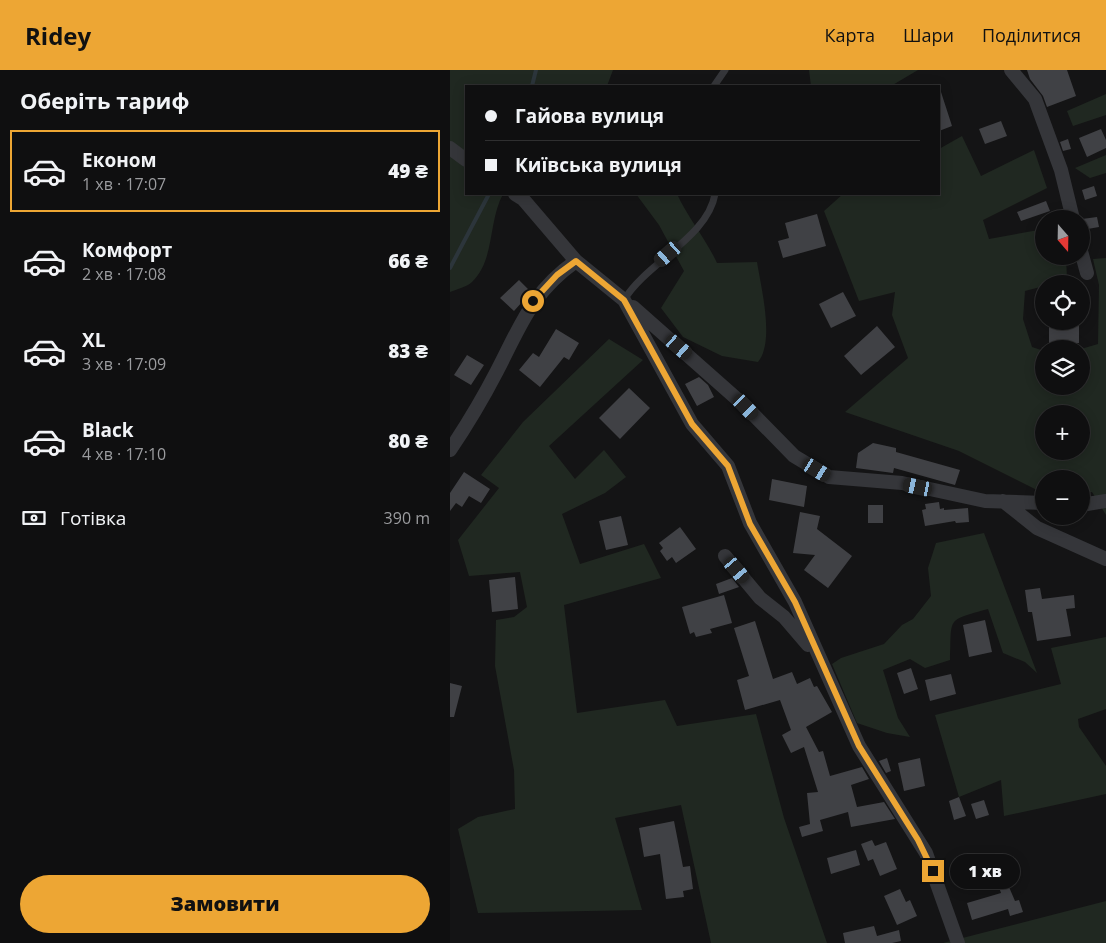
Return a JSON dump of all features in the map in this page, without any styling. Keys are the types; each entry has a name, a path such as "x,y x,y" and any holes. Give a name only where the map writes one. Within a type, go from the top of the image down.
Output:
{"street":[{"path":"1011,70 1035,99 1061,170 1071,210"},
{"path":"450,148 465,159"},
{"path":"519,196 576,261 624,300 746,407 794,456 829,477 902,483 985,501 1035,503"},
{"path":"450,450 496,374 533,301 557,275 576,261"},
{"path":"1085,265 1087,273"},
{"path":"624,300 692,424 728,466 750,524 795,602 859,746 926,853 958,943"},
{"path":"1090,504 1106,501"},
{"path":"1004,502 1037,528 1106,559"},
{"path":"725,556 760,598 784,617 818,656"}],"lane":[{"path":"715,85 725,70"},
{"path":"624,300 634,284 704,220 712,207 715,195"}],"shaded area":[{"path":"450,70 613,70 607,85 465,85 465,195 503,195 495,216 488,252 479,273 470,284 450,292"},
{"path":"809,70 918,70 893,85 811,85"},
{"path":"1106,94 1106,115 1073,126 1067,111"},
{"path":"962,136 981,176 1034,150 1047,188 983,220 989,239 1035,231 1035,265 1066,265 1067,275 1035,275 1035,288 1025,291 1023,319 1032,347 1035,348 1035,395 1090,395 1090,346 1098,344 1099,285 1093,259 1106,258 1106,515 1092,492 1090,492 1090,470 1035,470 1035,489 959,451 845,412 908,358 892,315 895,292 859,301 824,211 842,195 940,195 940,148"},
{"path":"1106,155 1106,173 1090,178 1075,168"},
{"path":"637,195 678,195 717,263 757,262 764,299 766,328 766,341 758,362 722,356 683,337 661,308 684,271 659,225"},
{"path":"609,339 643,360 549,446 575,479 604,450 626,477 605,493 562,514 580,564 644,544 661,578 564,605 577,713 665,700 677,726 756,714 784,818 827,943 711,943 681,805 615,818 642,910 478,913 458,829 478,817 515,809 514,770 495,666 496,620 514,617 527,607 520,572 469,576 458,540 499,488 481,475 523,422"},
{"path":"984,533 1037,673 1025,662 1003,653 988,609 964,616 954,623 951,636 950,660 925,668 910,659 883,670 898,718 910,737 887,733 857,723 832,664 841,658 884,644 902,625 913,619 931,596 928,568 936,543"},
{"path":"1106,637 1106,709 1078,719 1079,727 1106,766 1106,794 1004,816 1001,780 959,797 935,715 1061,684 1051,648"},
{"path":"1106,901 1106,943 943,943"}],"building":[{"path":"1027,70 1067,70 1076,96 1047,107 1043,96 1030,79"},
{"path":"940,92 952,126 940,131"},
{"path":"1001,121 1007,136 985,144 979,129"},
{"path":"1101,129 1106,140 1106,148 1087,157 1079,138"},
{"path":"1068,139 1071,149 1063,151 1060,142"},
{"path":"1094,186 1097,196 1085,200 1082,190"},
{"path":"1046,201 1050,210 1035,210 1035,216 1021,221 1017,212"},
{"path":"817,214 826,246 783,258 778,241 789,238 785,223"},
{"path":"1097,217 1099,227 1090,229 1090,218"},
{"path":"519,280 531,292 514,311 500,298"},
{"path":"843,292 856,316 831,328 819,304"},
{"path":"877,326 895,347 861,375 844,356"},
{"path":"556,329 579,343 569,360 564,357 540,387 519,370 533,353 539,357"},
{"path":"1049,330 1079,330 1079,340 1049,340"},
{"path":"467,355 484,365 471,385 454,375"},
{"path":"699,377 708,385 714,397 697,406 685,384"},
{"path":"629,388 650,408 620,439 599,418"},
{"path":"873,443 896,448 896,452 960,470 955,485 894,468 893,473 856,468 858,453"},
{"path":"464,472 490,489 481,503 469,496 462,507 456,503 450,511 450,493"},
{"path":"772,479 807,486 804,507 769,500"},
{"path":"939,502 940,509 944,508 944,510 968,508 969,522 956,523 955,521 925,526 922,510 926,509 925,504"},
{"path":"868,505 883,505 883,523 868,523"},
{"path":"800,512 820,516 817,529 852,556 828,588 804,570 815,555 793,553"},
{"path":"621,516 628,545 606,550 599,521"},
{"path":"680,527 696,549 676,563 672,557 667,561 660,551 663,548 659,543"},
{"path":"515,577 518,609 492,612 489,580"},
{"path":"732,578 739,587 719,594 716,584"},
{"path":"1040,588 1042,599 1074,595 1075,608 1066,609 1071,636 1037,641 1032,612 1028,612 1025,590"},
{"path":"724,595 732,623 710,629 712,633 696,637 694,632 690,634 682,607"},
{"path":"985,620 992,652 969,657 963,625"},
{"path":"755,621 773,679 792,672 797,684 810,678 814,687 817,686 832,712 806,727 819,752 823,751 830,776 862,767 869,779 851,785 857,807 884,802 895,819 851,827 848,812 820,820 823,831 802,837 799,827 810,824 807,793 818,792 804,747 791,753 782,735 791,730 780,700 745,710 737,680 749,676 734,628"},
{"path":"911,668 918,689 904,694 897,673"},
{"path":"951,674 956,694 930,701 925,680"},
{"path":"450,683 462,686 454,717 450,717"},
{"path":"887,758 891,771 886,773 879,761"},
{"path":"920,758 925,786 904,791 898,763"},
{"path":"959,797 966,816 954,820 949,801"},
{"path":"984,800 989,815 976,819 971,804"},
{"path":"674,821 683,867 690,866 693,889 683,891 684,897 666,899 660,854 644,857 639,828"},
{"path":"872,840 875,846 886,842 897,869 880,876 873,859 868,861 861,844"},
{"path":"856,850 860,865 831,874 827,858"},
{"path":"970,855 976,878 962,882 956,859"},
{"path":"1009,887 1015,901 1019,900 1023,912 1010,916 1008,909 972,920 967,903 1001,893 1000,890"},
{"path":"900,889 906,902 910,900 917,916 897,925 884,896"},
{"path":"874,926 877,936 899,930 901,941 892,943 845,943 843,933"}],"waterway":[{"path":"532,85 536,70"},
{"path":"450,268 488,195"}],"route":[{"path":"533,301 557,275 576,261 624,300 692,424 728,466 750,524 795,602 859,746 875,774 895,800 926,853 933,871"}]}
